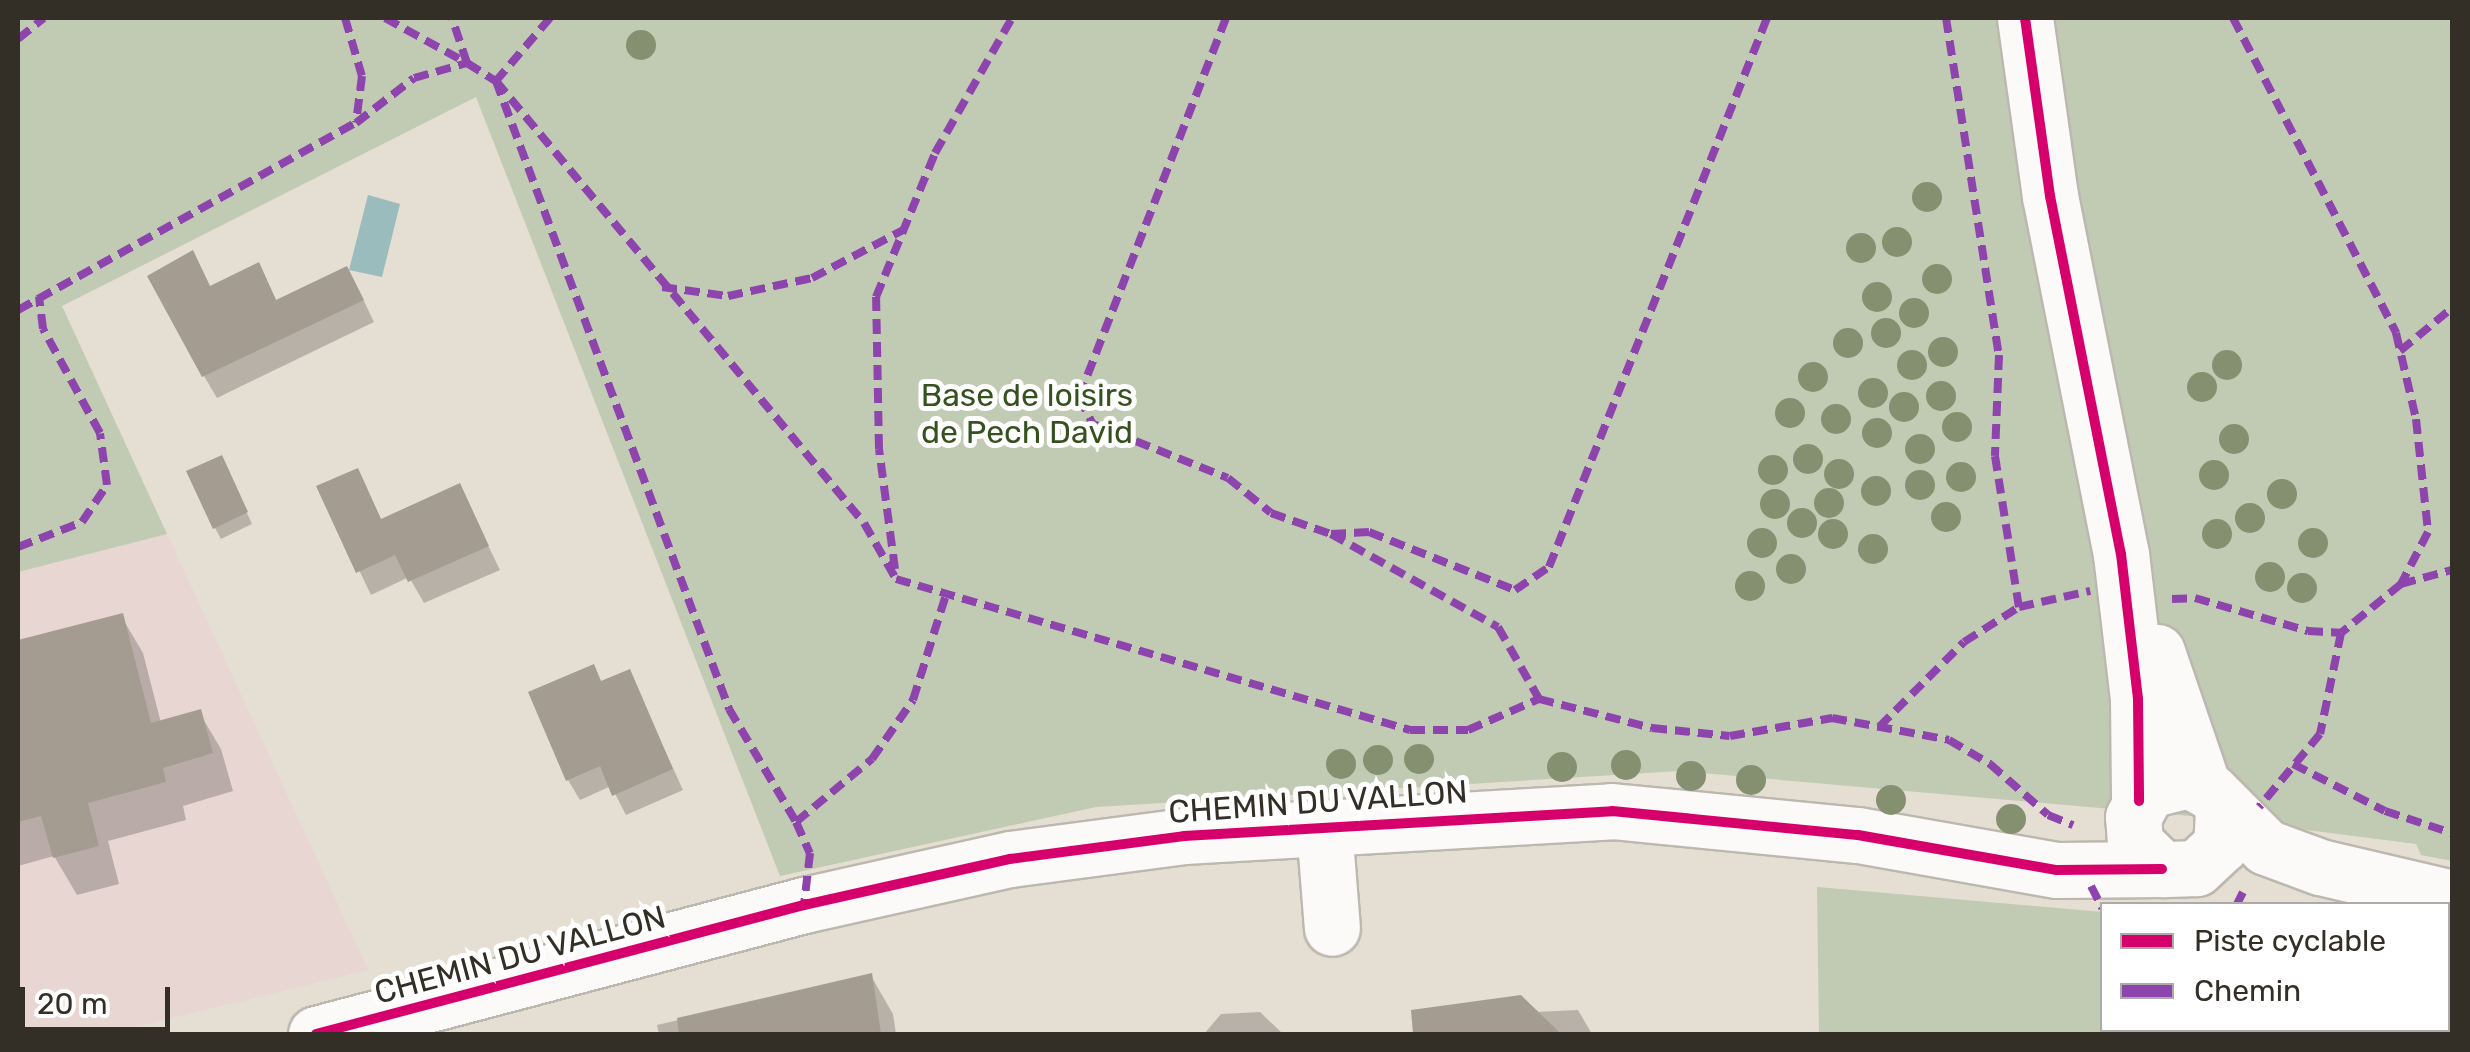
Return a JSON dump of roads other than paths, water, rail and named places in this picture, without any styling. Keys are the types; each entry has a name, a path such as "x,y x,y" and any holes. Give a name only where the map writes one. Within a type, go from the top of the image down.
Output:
{"street":[{"path":"2025,18 2050,196 2121,554 2138,699 2135,843 2180,868 2221,845 2212,798 2121,554"},
{"path":"2137,803 2174,779 2212,798 2266,847 2320,867 2452,898"},
{"name":"CHEMIN DU VALLON","path":"2019,858 2081,843 2137,803"},
{"name":"CHEMIN DU VALLON","path":"316,1034 804,905 1010,859 1184,836 1612,811 2019,858 2073,871 2180,868 2311,902"},
{"path":"1324,827 1332,928"}],"water":[{"path":"368,195 400,204 382,277 349,270"}],"park label":[{"name":"Base de loisirs de Pech David","path":"1027,414"}]}
